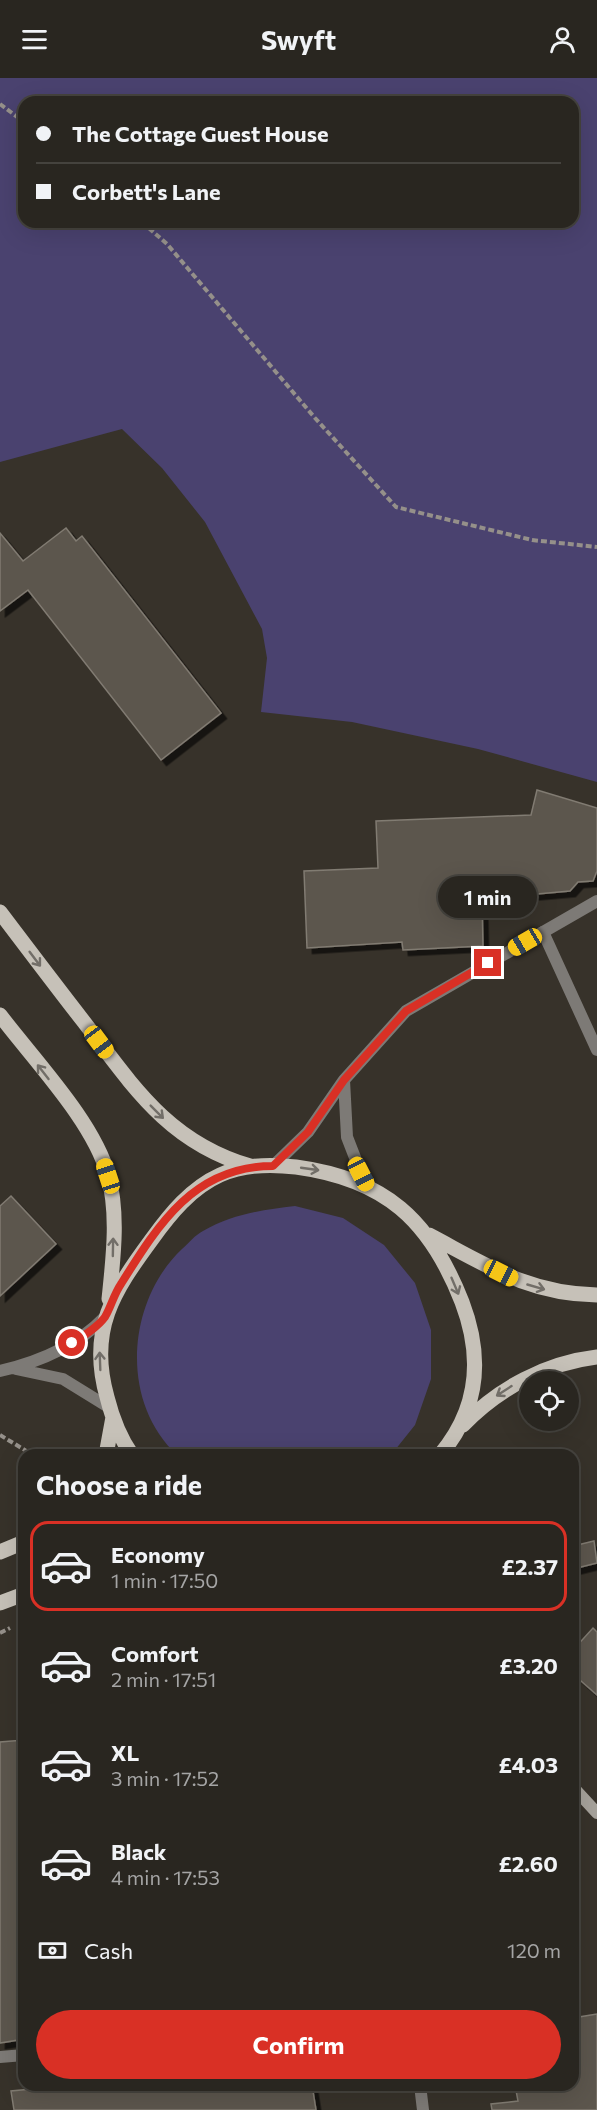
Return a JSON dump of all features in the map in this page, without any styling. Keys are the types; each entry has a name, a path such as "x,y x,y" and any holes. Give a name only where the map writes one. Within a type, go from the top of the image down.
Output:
{"main road":[{"path":"0,912 128,1080 161,1116 206,1150 252,1166"},
{"path":"0,1015 88,1132 104,1162 111,1191 113,1226 107,1311 100,1364 111,1413 129,1449"},
{"path":"107,1311 139,1256 184,1200 222,1174 252,1166 325,1172 366,1186 396,1205 427,1234 520,1282 562,1293 597,1295"},
{"path":"427,1234 452,1277 474,1345 476,1376 452,1449"},
{"path":"444,1449 457,1432 491,1400 520,1381 567,1362 597,1357"},
{"path":"107,1449 111,1413"},
{"path":"0,1552 18,1544"},
{"path":"0,1603 18,1596"},
{"path":"579,1794 597,1813"}],"street":[{"path":"273,1166 308,1132 344,1080 406,1011 597,901"},
{"path":"543,932 597,1050"},
{"path":"344,1080 346,1137 366,1186"},
{"path":"5,1369 62,1349 84,1336 107,1311"},
{"path":"5,1369 43,1373 63,1379 111,1413"},
{"path":"0,2057 18,2056"},
{"path":"421,2091 423,2110"}],"path":[{"path":"0,104 18,118"},
{"path":"149,228 167,244 315,418 396,507 532,540 597,547"},
{"path":"0,1435 23,1449"}],"shaded area":[{"path":"0,78 597,78 597,782 478,749 352,722 261,712 267,658 262,629 205,522 162,468 122,429 0,462"},
{"path":"295,1206 343,1218 384,1245 415,1283 431,1330 431,1379 415,1425 396,1449 172,1449 158,1433 146,1407 139,1380 137,1351 141,1323 150,1296 164,1271 182,1249 200,1233 225,1220 259,1211"}],"building":[{"path":"66,528 76,541 82,536 221,713 161,760 28,590 0,611 0,533 23,561"},
{"path":"537,790 597,808 597,871 593,881 578,882 570,891 482,899 483,946 403,950 402,942 307,948 304,871 378,868 376,821 531,815"},
{"path":"11,1196 56,1244 0,1296 0,1206"},
{"path":"594,1541 597,1563 579,1568 579,1545"},
{"path":"593,1628 597,1632 597,1695 579,1679 579,1643"},
{"path":"18,1740 18,2040 0,2043 0,1742"},
{"path":"597,2014 597,2110 492,2110 491,2104 518,2101 516,2091 579,2091 579,2017"},
{"path":"11,2091 313,2091 316,2110 14,2110"}],"route":[{"path":"72,1343 84,1336 105,1317 116,1291 139,1256 169,1216 192,1192 232,1170 252,1166 273,1166 296,1146 344,1080 406,1011 488,963"}]}
